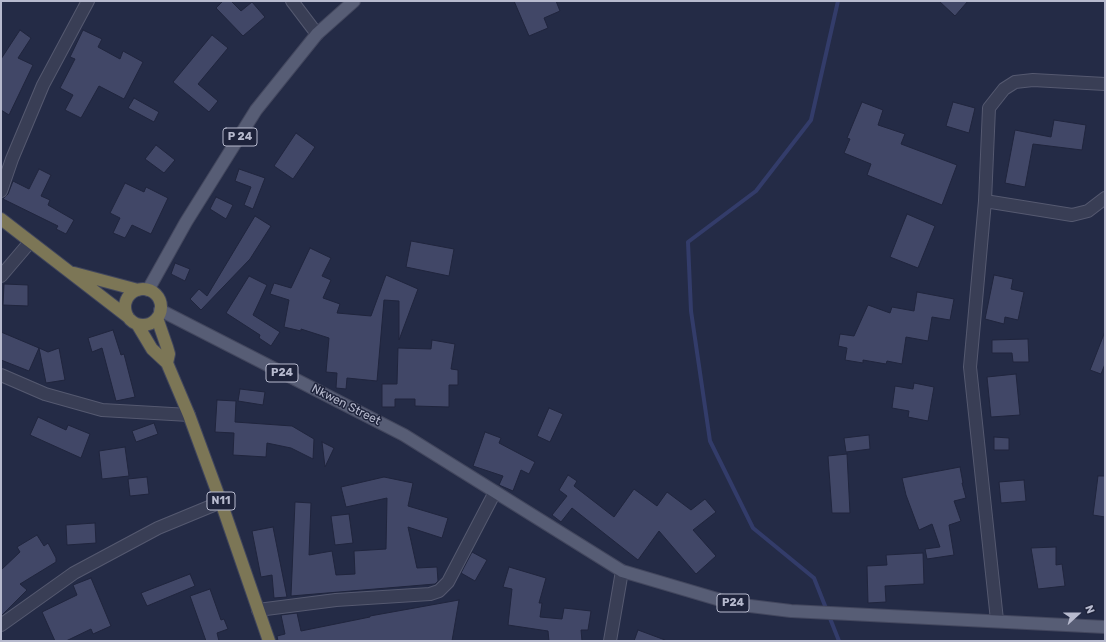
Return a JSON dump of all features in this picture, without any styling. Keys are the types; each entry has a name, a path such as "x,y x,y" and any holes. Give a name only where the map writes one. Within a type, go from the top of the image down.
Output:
{"highway":[{"path":"1,219 67,271 132,321 151,323 158,314 159,300 143,290 67,271"},
{"path":"132,321 125,311 125,301 129,295 143,290"},
{"name":"N11","path":"158,314 169,354 167,363"},
{"name":"N11","path":"132,321 152,349 167,363 189,415 221,502 269,641"}],"main road":[{"name":"P 24","path":"143,290 256,110 317,34 354,1"},
{"name":"Nkwen Street","path":"158,314 404,435 495,492"},
{"name":"P24","path":"495,492 622,571 734,604 791,611 997,620 1105,627"}],"street":[{"path":"1,192 12,159 43,85 88,1"},
{"path":"292,1 317,34"},
{"path":"997,620 970,367 985,201 988,108 1004,89 1015,82 1033,80 1105,84"},
{"path":"985,201 1072,215 1088,211 1105,198"},
{"path":"1,276 30,242"},
{"path":"1,375 45,394 102,410 189,415"},
{"path":"258,610 336,600 430,594 440,591 448,582 495,492"},
{"path":"1,625 74,573 158,528 221,502"},
{"path":"610,641 622,571"}],"building":[{"path":"223,1 231,1 241,11 252,2 265,17 243,36 216,8"},
{"path":"514,1 556,1 560,11 544,18 548,28 529,36"},
{"path":"939,1 968,1 955,16"},
{"path":"20,30 31,38 18,58 33,65 9,115 1,110 1,59"},
{"path":"83,30 102,39 98,47 120,59 123,51 143,62 124,99 99,86 81,118 65,110 73,95 60,88 75,59 70,57"},
{"path":"212,35 228,48 198,84 218,101 209,112 173,82"},
{"path":"134,98 159,112 154,122 128,108"},
{"path":"862,102 883,110 878,125 905,134 901,144 957,165 942,205 867,175 871,164 844,153 850,139 847,138"},
{"path":"953,102 975,108 969,133 946,126"},
{"path":"1054,120 1086,125 1082,150 1033,144 1025,187 1005,183 1015,130 1051,137"},
{"path":"296,133 315,147 293,179 274,166"},
{"path":"156,145 175,160 164,173 145,159"},
{"path":"39,169 51,175 41,196 50,200 48,205 74,220 66,234 56,229 58,226 3,199 8,194 13,181 29,189"},
{"path":"239,169 265,178 253,209 244,205 251,187 235,181"},
{"path":"125,183 144,192 146,187 168,198 151,234 132,225 125,238 113,233 120,218 110,213"},
{"path":"216,197 233,205 226,219 210,209"},
{"path":"907,214 935,226 918,268 890,257"},
{"path":"255,216 271,226 250,259 201,310 190,299 199,289 207,296"},
{"path":"411,241 454,249 449,276 406,267"},
{"path":"310,248 331,258 322,276 331,280 323,298 340,304 337,313 371,316 386,275 418,289 399,340 399,301 384,300 377,381 347,378 346,389 336,388 337,373 326,372 329,338 301,329 301,331 284,327 289,300 270,294 274,283 291,288"},
{"path":"175,263 190,269 185,281 171,274"},
{"path":"994,275 1013,279 1011,289 1024,292 1018,320 1005,317 1004,324 985,319"},
{"path":"249,276 267,285 253,315 280,332 271,346 259,338 260,335 226,313"},
{"path":"4,284 28,285 28,306 3,305"},
{"path":"917,292 954,299 950,320 932,317 928,341 906,337 902,364 887,361 886,364 863,360 863,363 845,360 847,348 838,346 840,334 854,336 868,305 890,313 892,307 914,311"},
{"path":"113,330 121,355 124,354 135,397 116,401 102,348 92,352 88,338"},
{"path":"1,332 39,348 29,371 1,360"},
{"path":"1104,334 1105,364 1101,374 1090,370"},
{"path":"1028,339 1029,362 1013,362 1012,353 992,353 992,340"},
{"path":"432,340 455,344 451,369 458,370 458,385 449,385 449,407 415,406 415,399 395,399 395,407 382,407 382,384 397,384 398,348 431,349"},
{"path":"39,348 48,352 59,348 65,380 46,383"},
{"path":"1016,374 1020,415 991,417 987,377"},
{"path":"914,383 934,387 928,421 908,417 909,411 892,408 895,386 913,389"},
{"path":"240,389 265,392 263,405 238,401"},
{"path":"217,400 236,401 235,422 292,426 314,439 313,459 291,448 267,443 266,457 233,455 234,433 215,432"},
{"path":"549,408 563,414 550,442 537,436"},
{"path":"38,417 66,430 68,425 90,434 81,458 30,435"},
{"path":"154,423 158,434 136,442 132,431"},
{"path":"485,432 501,438 499,443 535,462 529,474 521,470 513,491 499,485 503,476 473,466"},
{"path":"869,435 870,449 846,452 844,438"},
{"path":"994,437 1009,438 1009,450 994,450"},
{"path":"322,442 334,448 325,467"},
{"path":"125,447 129,476 102,479 99,451"},
{"path":"847,454 850,513 832,513 828,456"},
{"path":"960,467 966,498 954,501 961,521 949,525 954,555 927,559 925,549 940,547 932,524 919,530 906,495 902,478"},
{"path":"568,475 577,481 574,486 614,517 634,489 657,506 667,492 691,510 705,499 716,512 693,530 716,556 696,574 659,531 638,560 572,508 561,522 552,515 567,496 559,490"},
{"path":"1098,476 1105,476 1105,517 1093,515"},
{"path":"147,477 149,494 130,496 128,479"},
{"path":"384,477 413,483 408,506 448,518 442,538 408,527 417,568 437,567 438,581 435,584 291,596 295,502 311,503 309,555 332,551 336,575 355,574 354,551 386,549 387,498 346,507 341,487"},
{"path":"1024,480 1026,501 1001,503 999,482"},
{"path":"349,514 353,543 335,545 331,516"},
{"path":"95,523 96,543 67,545 66,525"},
{"path":"273,527 287,597 274,598 272,575 261,577 252,531"},
{"path":"37,535 44,546 48,543 56,558 56,562 20,584 27,590 1,616 1,570 20,552 17,547"},
{"path":"1056,547 1056,565 1062,564 1065,586 1038,589 1031,548"},
{"path":"472,552 487,560 475,581 461,573"},
{"path":"923,553 924,584 885,586 886,602 868,603 867,566 887,565 886,555"},
{"path":"509,567 546,578 539,603 542,603 540,617 562,619 564,608 591,611 588,630 581,630 582,641 549,641 548,631 508,625 512,589 503,587"},
{"path":"190,574 195,586 147,606 141,593"},
{"path":"91,578 111,626 93,634 91,629 66,641 55,641 42,612 77,595 73,585"},
{"path":"210,589 221,620 224,619 228,629 217,633 219,641 206,641 190,596"},
{"path":"459,600 452,641 278,641 277,636 285,634 281,615 297,613 301,631 370,616"},
{"path":"638,630 665,640 665,641 634,641"}],"waterway":[{"path":"838,1 811,120 756,191 688,242 691,311 710,441 753,528 814,578 839,641"}]}
